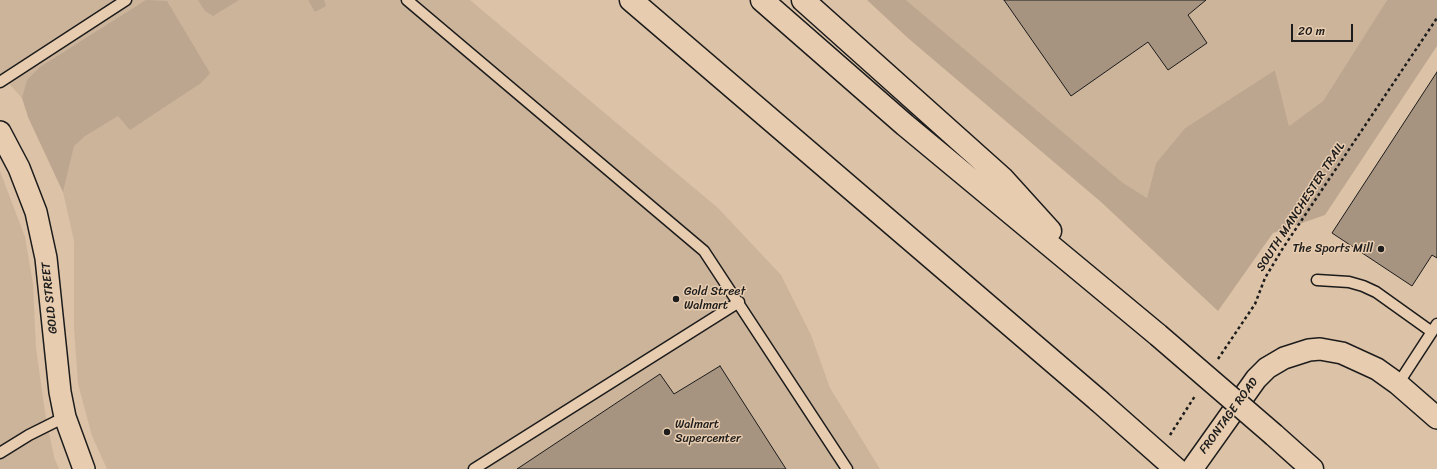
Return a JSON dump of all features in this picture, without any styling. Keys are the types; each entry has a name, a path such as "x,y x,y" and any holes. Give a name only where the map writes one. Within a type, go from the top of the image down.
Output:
{"highway":[{"path":"618,0 693,54"},
{"path":"631,0 1099,401 1176,469"},
{"path":"762,0 905,125 1158,335 1312,469"},
{"path":"803,0 1002,178 1107,292"}],"street":[{"name":"GOLD STREET","path":"0,132 19,168 38,220 46,258 56,366 65,417 84,469"},
{"name":"FRONTAGE ROAD","path":"1192,469 1256,379 1273,365 1297,352 1320,349 1342,353 1377,369 1398,384 1437,418"}],"lane":[{"path":"0,82 126,0"},
{"path":"407,0 704,251 739,302 846,469"},
{"path":"1317,280 1349,282 1363,286 1376,292 1434,328 1398,384"},
{"path":"474,469 739,302"},
{"path":"0,453 29,435 65,417"}],"path":[{"name":"SOUTH MANCHESTER TRAIL","path":"1216,363 1254,304 1265,278 1283,248 1437,18"},
{"path":"1169,436 1199,390"}],"shaded area":[{"path":"0,0 470,0 718,208 781,275 811,335 830,388 880,469 107,469 92,436 78,384 74,327 74,241 63,192 28,117 26,103 0,73"},
{"path":"146,0 167,1 210,73 201,83 130,130 118,116 85,136 74,146 63,192 28,117 22,98 27,80 40,67"},
{"path":"198,0 239,0 213,16 205,11"},
{"path":"308,0 324,0 326,6 315,12"},
{"path":"867,0 906,0 1123,183 1147,198 1156,163 1185,128 1275,70 1289,126 1323,101 1387,0 1437,0 1437,46 1325,215 1273,233 1218,311 1101,202 909,39"},
{"path":"906,0 1387,0 1323,101 1289,126 1275,70 1185,128 1156,163 1147,198 1123,184"},
{"path":"0,171 25,237 33,284 36,348 45,412 54,457 59,469 0,469"}],"building":[{"path":"1004,0 1206,0 1188,15 1207,43 1168,70 1148,42 1071,96"},
{"path":"1437,72 1437,258 1432,255 1412,286 1332,233"},
{"name":"Walmart Supercenter","path":"720,366 786,469 517,469 660,374 674,394"}],"place":[{"name":"The Sports Mill","path":"1381,249"},
{"name":"Gold Street Walmart","path":"676,299"},
{"name":"Walmart Supercenter","path":"667,432"}]}
